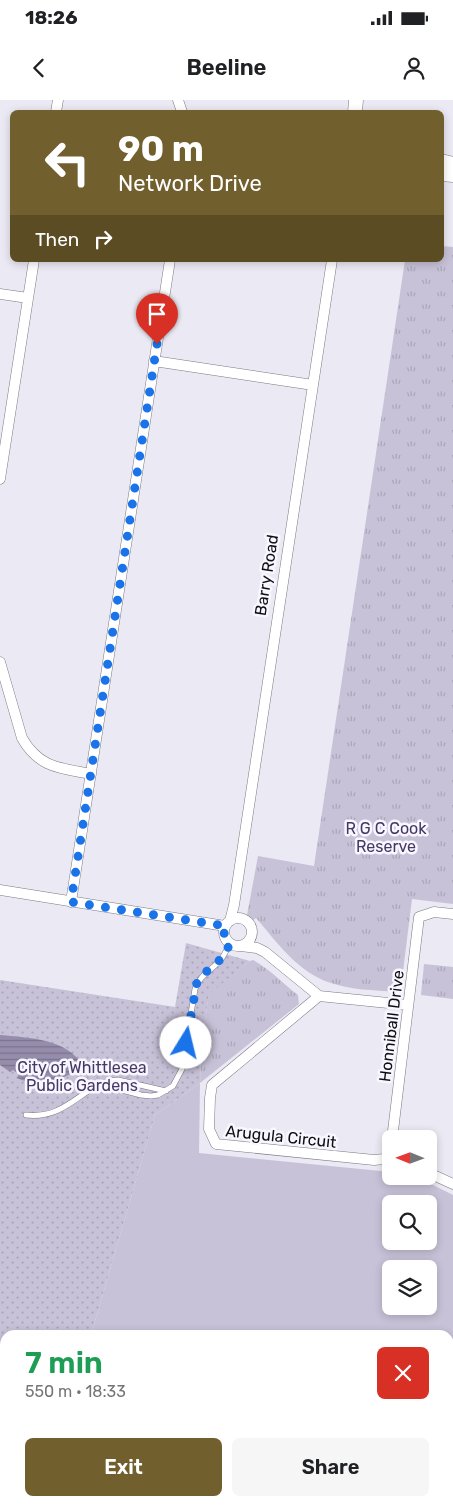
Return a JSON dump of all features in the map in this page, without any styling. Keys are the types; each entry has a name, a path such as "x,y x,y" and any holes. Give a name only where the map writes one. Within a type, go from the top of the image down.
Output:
{"street":[{"path":"0,479 34,262"},
{"path":"71,902 170,262"},
{"name":"Barry Road","path":"228,924 236,895 332,262"},
{"path":"0,294 28,298"},
{"path":"154,361 313,385"},
{"path":"0,662 20,732 28,748 44,762 57,768 91,774"},
{"path":"0,890 228,924"},
{"name":"Barry Road","path":"236,895 237,904 244,919"},
{"name":"Honniball Drive","path":"393,1130 419,917 434,912 453,914"},
{"path":"265,952 252,928 244,919 238,918 228,924 224,934 230,944 257,948 265,952 319,996 408,1005"},
{"path":"241,946 250,939 252,928"},
{"name":"Arugula Circuit","path":"319,996 212,1085 209,1129 216,1144 374,1160 382,1159"},
{"path":"438,1177 453,1184"}],"lane":[{"path":"99,1087 151,1096 158,1095 173,1086 182,1069 197,982 222,958 230,944"},
{"path":"26,1115 42,1116 60,1110 108,1082 118,1080 166,1091"}],"green space":[{"name":"R G C Cook Reserve","path":"444,246 453,247 453,904 412,899 401,988 396,992 347,987 319,978 308,972 289,956 256,918 245,926 258,856 314,866 405,262 444,262"},
{"name":"City of Whittlesea Public Gardens","path":"186,943 250,961 209,994 201,1049 200,1083 155,1115 92,1330 0,1330 0,980 175,1007"},
{"path":"253,960 298,995 299,1004 200,1083 201,1049 209,993"},
{"path":"424,964 453,967 453,999 421,995"},
{"path":"200,1083 199,1153 382,1171 382,1185 433,1185 453,1195 453,1330 92,1330 155,1115"}],"shaded area":[{"path":"0,1035 47,1041 58,1045 77,1057 84,1067 60,1079 43,1083 35,1083 17,1078 19,1074 13,1070 10,1072 0,1065"}],"route":[{"path":"157,344 71,902 226,926 224,934 230,944 222,958 197,982 186,1043"}]}
